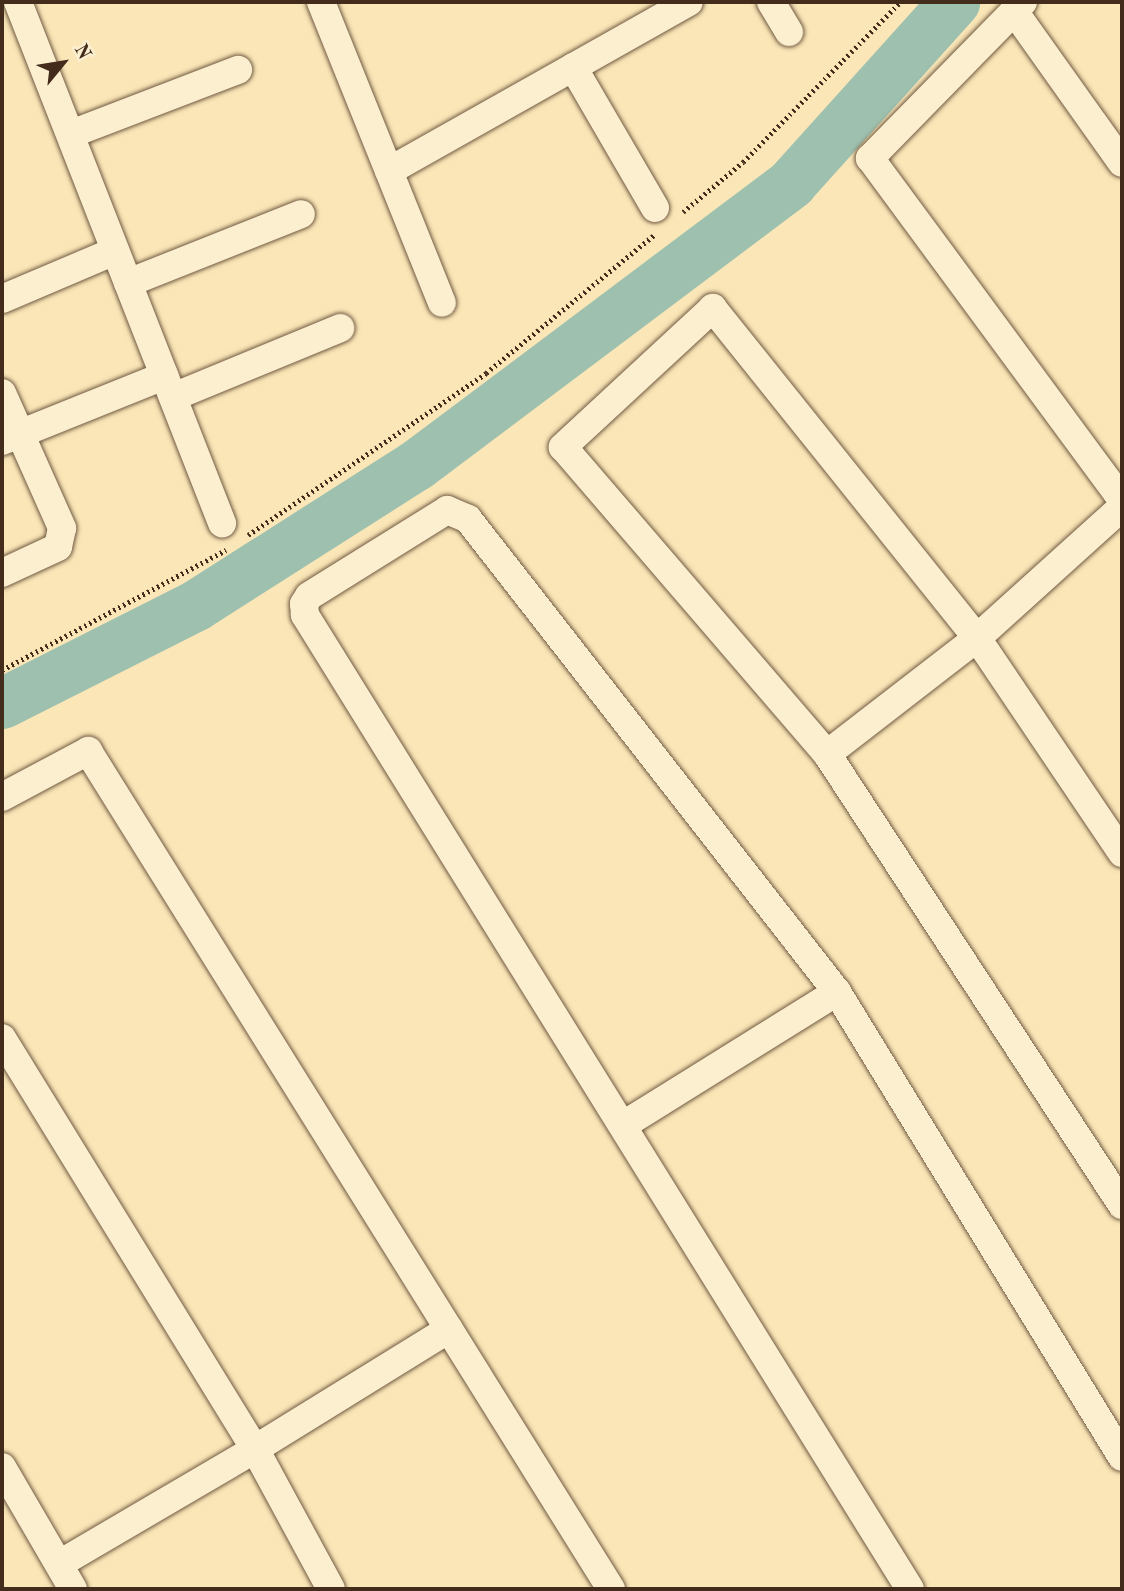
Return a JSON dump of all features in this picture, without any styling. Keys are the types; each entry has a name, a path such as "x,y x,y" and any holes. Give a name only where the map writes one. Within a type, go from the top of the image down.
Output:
{"street":[{"path":"18,2 168,387 232,537"},
{"path":"389,171 689,2"},
{"path":"771,2 789,32"},
{"path":"328,4 389,171 442,303"},
{"path":"1122,163 1018,6 870,158 1122,500"},
{"path":"573,67 664,218"},
{"path":"71,134 238,70"},
{"path":"128,284 301,214"},
{"path":"2,299 115,251"},
{"path":"1122,853 976,638 713,308 563,447 827,754 1122,1204"},
{"path":"10,438 340,328"},
{"path":"2,393 10,438 58,514 61,539 58,547 2,573"},
{"path":"827,754 976,638 1122,507"},
{"path":"909,1589 625,1124 305,615 304,604 309,596 447,510 459,512 596,679 837,992 1122,1457"},
{"path":"2,797 88,751 611,1589"},
{"path":"625,1124 837,992"},
{"path":"2,1038 255,1449 331,1589"},
{"path":"61,1563 255,1449 449,1329"},
{"path":"2,1467 61,1563 73,1589"}],"path":[{"path":"2,670 232,537 486,373 664,218 743,162 900,2"}],"waterway":[{"path":"2,703 196,605 416,465 791,183 954,2"}]}
